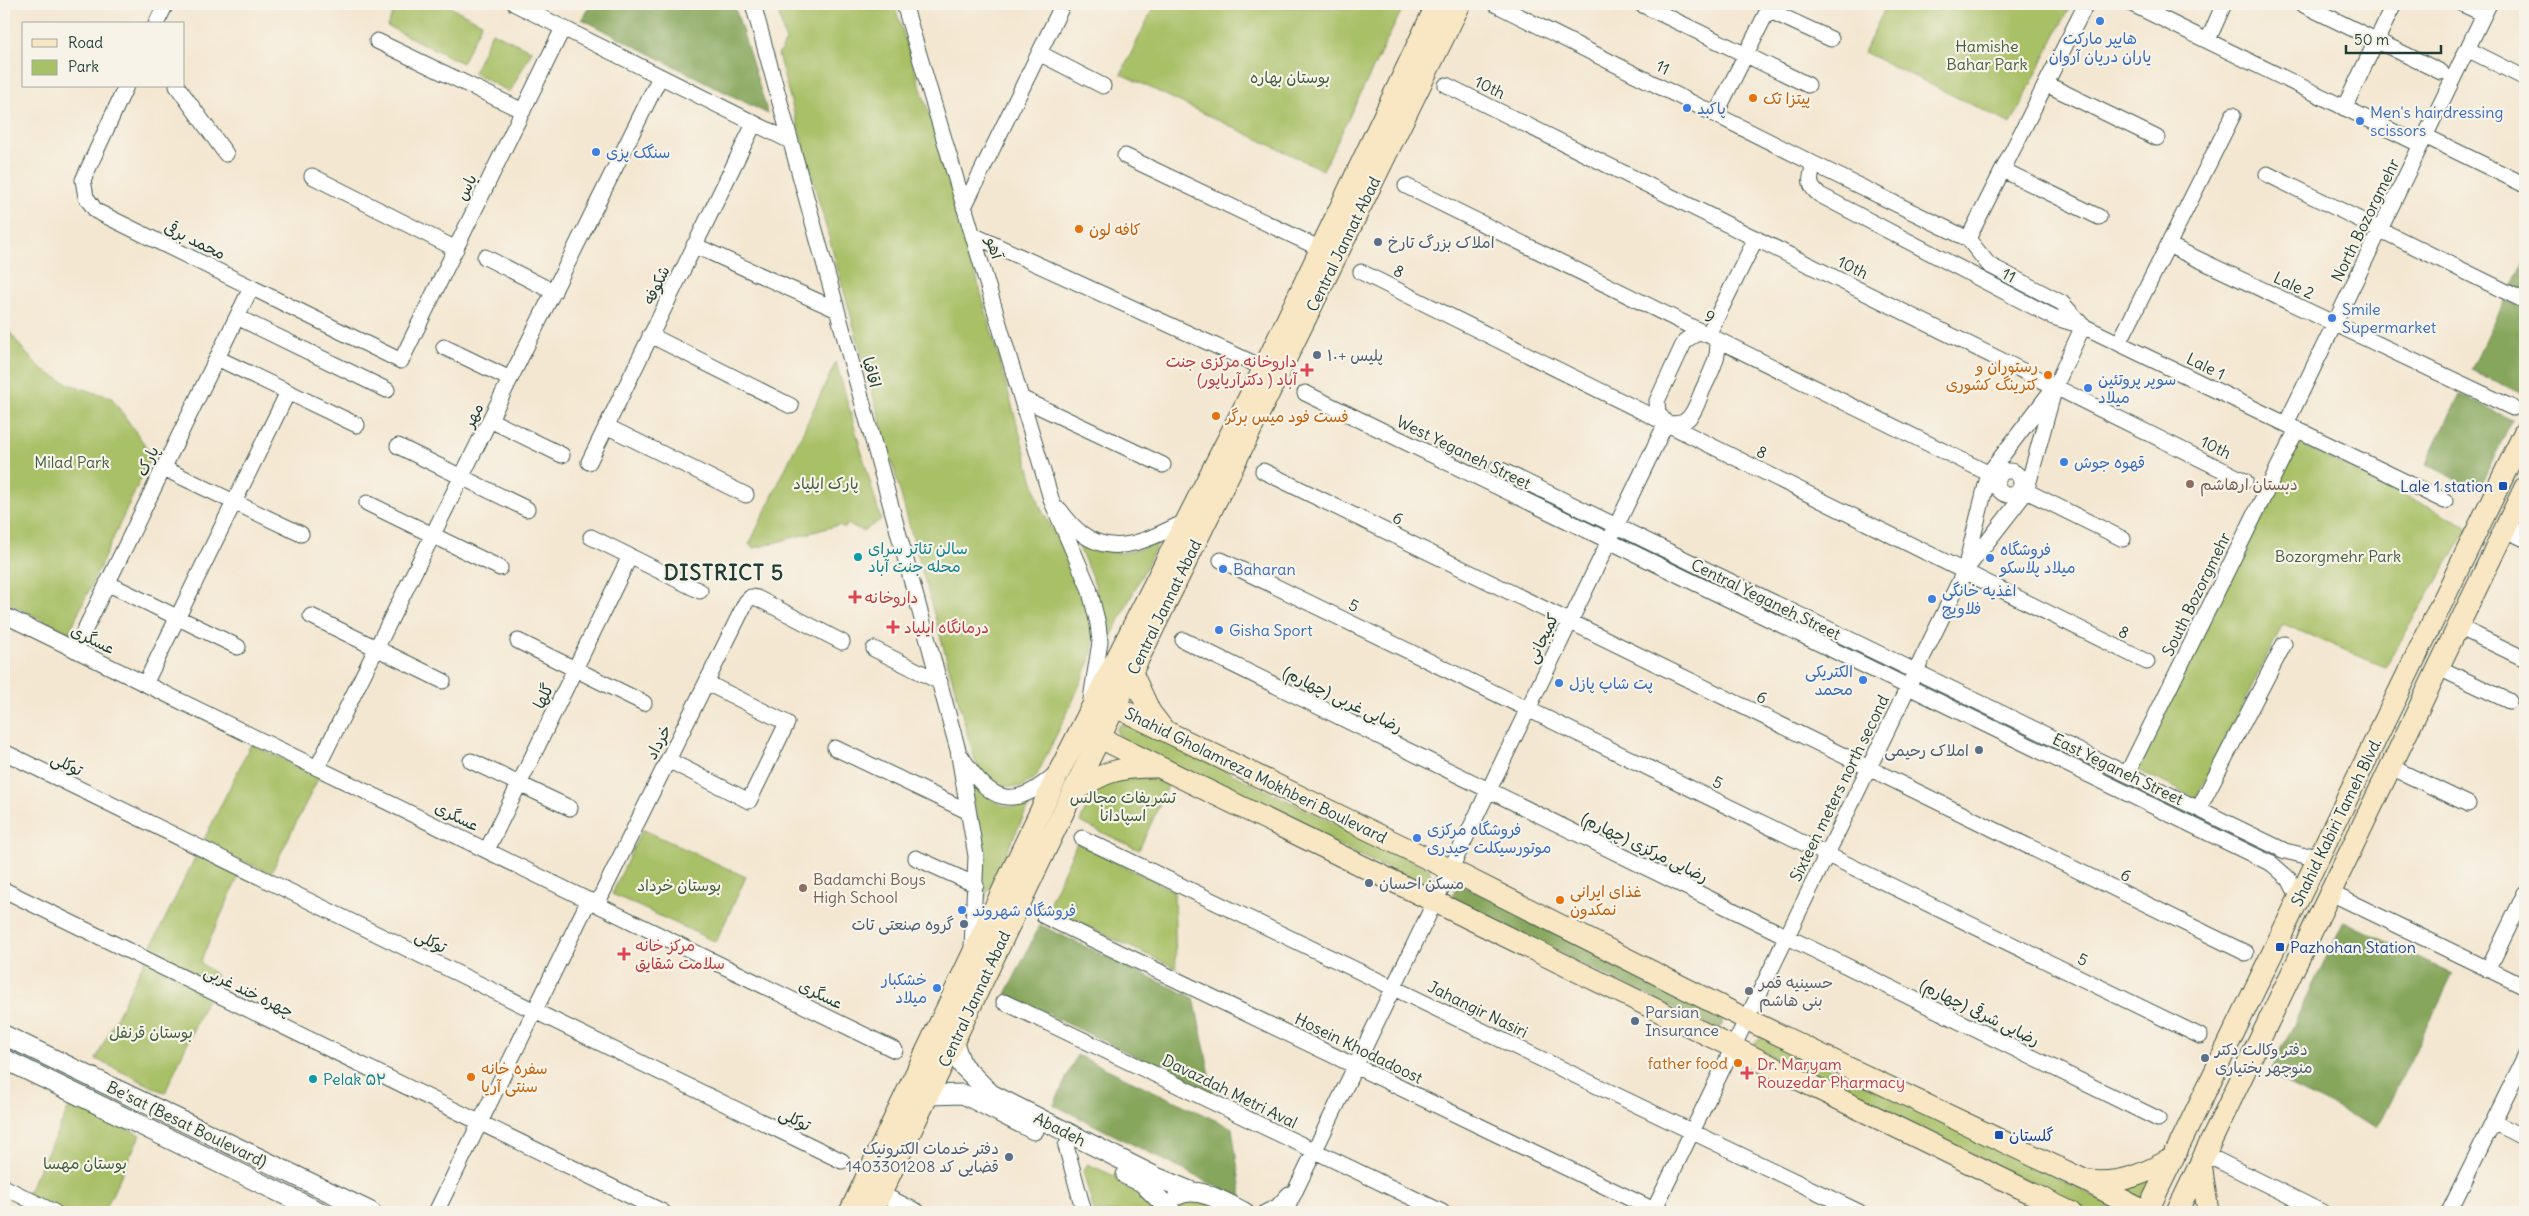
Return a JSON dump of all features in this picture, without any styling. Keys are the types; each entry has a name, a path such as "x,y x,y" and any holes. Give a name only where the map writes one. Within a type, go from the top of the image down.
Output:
{"main road":[{"name":"Central Jannat Abad","path":"876,1203 1073,792 1116,707 1398,108 1437,4"},
{"name":"Central Jannat Abad","path":"850,1212 1060,770 1264,368 1321,250 1398,108 1460,4"},
{"name":"Shahid Kabiri Tameh Blvd.","path":"2146,1212 2321,852 2518,470 2525,431"},
{"name":"Shahid Kabiri Tameh Blvd.","path":"2177,1212 2525,487"},
{"path":"1132,673 1150,712 1165,731"},
{"name":"Shahid Gholamreza Mokhberi Boulevard","path":"1089,713 1116,707 1449,868 1746,1019 2084,1180 2146,1212"},
{"path":"1089,713 1100,738 2069,1212"},
{"path":"1073,792 1103,773 1128,768 1159,767"},
{"path":"2084,1180 2102,1183 2129,1179 2173,1158"},
{"path":"2203,1159 2208,1212"}],"street":[{"path":"157,22 166,4"},
{"path":"514,4 790,141"},
{"name":"اقاقیا","path":"753,4 958,750"},
{"name":"آهو","path":"904,4 1052,502 1084,573 1098,624 1100,642 1089,713"},
{"path":"964,207 1063,4"},
{"name":"11","path":"1495,4 1968,239"},
{"path":"1641,4 1808,85"},
{"path":"1968,239 2086,4"},
{"path":"2132,4 2344,108 2525,185"},
{"path":"2208,40 2224,4"},
{"path":"2302,4 2441,72"},
{"path":"2344,108 2394,4"},
{"path":"2462,4 2486,9"},
{"name":"North Bozorgmehr","path":"2292,427 2335,324 2486,9"},
{"path":"1716,114 1768,10 1832,39"},
{"name":"یاس","path":"401,361 563,28"},
{"path":"377,41 523,111"},
{"path":"2467,49 2525,78"},
{"path":"1039,53 1103,86"},
{"name":"مهر","path":"317,768 660,77"},
{"path":"2046,84 2157,138"},
{"name":"10th","path":"1446,85 2245,481"},
{"name":"محمد برقی","path":"125,88 83,180 86,196 96,211 401,361"},
{"path":"178,88 226,154"},
{"path":"2120,343 2232,115"},
{"name":"شکوفه","path":"589,462 754,124"},
{"path":"1125,156 1321,250"},
{"name":"11","path":"1814,164 1809,182 1812,189 1820,195 2052,317 2083,326"},
{"path":"2003,170 2100,217"},
{"path":"2266,174 2525,301"},
{"path":"312,176 456,249"},
{"name":"9","path":"1406,186 1993,476"},
{"path":"973,235 1264,368"},
{"path":"1708,335 1756,238"},
{"name":"Lale 1","path":"1968,239 1989,265 2062,303 2083,326 2445,501"},
{"path":"694,245 837,310"},
{"name":"Lale 2","path":"2168,245 2513,408"},
{"path":"486,257 554,292"},
{"name":"8","path":"1361,272 2147,662"},
{"name":"پارک","path":"75,650 251,288"},
{"path":"237,317 387,390"},
{"name":"Sixteen meters north second","path":"1964,572 2023,490 2055,387 2083,326"},
{"path":"650,335 791,406"},
{"path":"1708,335 1716,343 1718,355 1693,412 1685,422 1666,424 1658,414 1657,401 1683,345 1691,337 1708,335"},
{"path":"444,347 510,379"},
{"path":"217,358 357,425"},
{"name":"Sixteen meters north second","path":"1655,1212 1732,1047 1964,572 1993,476 2055,387"},
{"path":"145,684 288,392"},
{"name":"West Yeganeh Street","path":"1305,393 1608,542"},
{"path":"1021,398 1163,465"},
{"path":"490,420 562,455"},
{"name":"کمیجانی","path":"1296,1185 1666,424"},
{"path":"606,426 746,496"},
{"name":"South Bozorgmehr","path":"2127,774 2292,427"},
{"path":"398,446 527,509"},
{"path":"163,468 301,534"},
{"name":"West Yeganeh Street","path":"1497,468 1616,526"},
{"name":"6","path":"1263,472 2246,953"},
{"path":"1993,476 1998,489 2003,494 2015,494 2023,490 2123,539"},
{"path":"1052,502 1080,533 1113,546 1133,545 1187,521"},
{"path":"367,503 500,568"},
{"name":"Central Yeganeh Street","path":"1616,526 1915,673"},
{"path":"2506,528 2525,537"},
{"path":"591,537 700,591"},
{"name":"Central Yeganeh Street","path":"1608,542 1908,687"},
{"name":"گلها","path":"487,850 630,556"},
{"name":"5","path":"1222,560 2200,1036"},
{"path":"107,583 238,647"},
{"name":"خرداد","path":"436,1212 534,1011 668,760 746,602 751,597 842,642"},
{"name":"عسگری","path":"4,615 896,1050"},
{"path":"310,616 443,681"},
{"path":"2459,627 2525,659"},
{"name":"رضایی غربی (چهارم)","path":"1183,640 1488,790"},
{"path":"518,641 644,703"},
{"path":"2199,808 2268,679 2284,644"},
{"path":"874,649 940,682"},
{"path":"2439,668 2509,701"},
{"name":"East Yeganeh Street","path":"1915,673 2199,808 2284,851 2306,856 2321,852"},
{"path":"668,760 749,801 787,723 707,683"},
{"name":"East Yeganeh Street","path":"1908,687 2272,864 2289,879 2299,898"},
{"path":"835,748 967,811"},
{"path":"958,750 980,782 993,792 1007,797 1019,798 1039,789 1060,770"},
{"path":"958,750 976,856 971,960"},
{"name":"توکلی","path":"4,752 842,1161"},
{"path":"471,762 570,808"},
{"path":"2391,767 2468,804"},
{"name":"رضایی مرکزی (چهارم)","path":"1488,790 1786,936"},
{"name":"Jahangir Nasiri","path":"1082,838 1859,1212"},
{"path":"916,858 976,885"},
{"name":"چهره خند غربی","path":"4,890 663,1212"},
{"path":"2331,893 2525,988"},
{"path":"2488,970 2525,893"},
{"name":"Hosein Khodadoost","path":"1044,916 1655,1212"},
{"name":"رضایی شرقی (چهارم)","path":"1786,936 2158,1119"},
{"name":"Davazdah Metri Aval","path":"1004,1002 1442,1212"},
{"name":"Be'sat (Besat Boulevard)","path":"4,1035 371,1212"},
{"name":"Abadeh","path":"953,1041 975,1091 1066,1146 1142,1182 1172,1212"},
{"path":"2449,1212 2525,1057"},
{"name":"Be'sat (Besat Boulevard)","path":"4,1059 320,1212"},
{"name":"Abadeh","path":"928,1095 962,1094 975,1091 991,1094 1156,1177 1190,1192 1211,1197 1244,1212"},
{"path":"2493,1122 2525,1138"},
{"path":"1066,1146 1083,1211"},
{"path":"2203,1159 2322,1212"},
{"path":"1266,1212 1277,1207 1296,1185"},
{"path":"1284,1212 1296,1185"},
{"path":"4,1187 54,1212"},
{"path":"1172,1212 1175,1198 1179,1194 1190,1192"},
{"path":"876,1203 918,1212"}],"green space":[{"path":"398,4 444,4 482,23 462,63 387,26"},
{"path":"590,4 734,4 768,114 582,19"},
{"path":"776,4 894,4 947,170 1040,507 1079,576 1087,604 1094,642 1090,661 1036,777 1022,787 998,786 979,773 976,764 778,55 786,42"},
{"name":"بوستان بهاره","path":"1155,4 1402,10 1323,170 1121,74"},
{"name":"Hamishe Bahar Park","path":"1887,4 2071,4 2011,124 1864,52"},
{"path":"492,32 532,51 510,92 473,73"},
{"path":"2525,260 2525,293 2512,287"},
{"path":"2505,300 2525,309 2525,387 2522,394 2471,370"},
{"name":"Milad Park","path":"4,323 27,354 49,373 75,386 111,397 152,455 69,633 4,601"},
{"name":"پارک ایلیاد","path":"836,362 881,520 863,531 848,524 845,528 839,525 755,548 749,545"},
{"path":"2460,394 2512,420 2478,490 2426,464"},
{"name":"Bozorgmehr Park","path":"2298,443 2469,527 2385,667 2283,624 2196,798 2136,769"},
{"path":"1073,533 1097,546 1115,552 1133,551 1159,541 1101,657 1095,584"},
{"path":"1119,725 1131,725 1429,869 1432,879 1427,885 1423,886 1123,741 1116,731"},
{"name":"بوستان قرنفل","path":"251,744 319,777 271,873 245,862 200,962 217,976 165,1093 96,1059"},
{"path":"964,773 986,795 1001,805 1019,807 1030,803 978,912 982,857 976,812"},
{"name":"تشریفات مجالس اسپادانا","path":"1135,773 1169,784 1139,850 1080,822 1094,789"},
{"name":"بوستان خرداد","path":"642,829 746,877 716,942 612,894"},
{"path":"1077,843 1174,891 1176,968 1047,908"},
{"path":"1464,886 1723,1014 1722,1026 1717,1029 1456,904 1452,897 1455,888"},
{"path":"2344,921 2453,974 2377,1128 2269,1075"},
{"path":"1040,925 1194,998 1214,1094 1006,994"},
{"path":"1762,1037 1977,1137 2125,1212 2089,1212 1757,1049 1755,1043"},
{"path":"1077,1055 1232,1128 1242,1199 1054,1105"},
{"name":"بوستان مهسا","path":"72,1102 140,1135 104,1212 18,1212"},
{"path":"1088,1164 1145,1190 1165,1212 1094,1212 1083,1171"},
{"path":"2158,1169 2142,1201 2111,1185"},
{"path":"1191,1197 1225,1212 1174,1212 1176,1204"}],"place":[{"name":"هایپر مارکت یاران دریان آروان","path":"2100,21"},
{"name":"پیتزا تک","path":"1753,98"},
{"name":"پاکبد","path":"1687,108"},
{"name":"Men's hairdressing scissors","path":"2360,121"},
{"name":"سنگک پزی","path":"596,152"},
{"name":"کافه لون","path":"1079,229"},
{"name":"املاک بزرگ تارخ","path":"1378,242"},
{"name":"Smile Supermarket","path":"2332,318"},
{"name":"پلیس +۱۰","path":"1317,355"},
{"name":"داروخانه مرکزی جنت آباد ( دکترآریاپور)","path":"1307,370"},
{"name":"رستوران و کترینگ کشوری","path":"2048,375"},
{"name":"سوپر پروتئین میلاد","path":"2088,388"},
{"name":"فست فود میس برگر","path":"1216,416"},
{"name":"قهوه جوش","path":"2064,462"},
{"name":"دبستان ارهاشم","path":"2190,484"},
{"name":"Lale 1 station","path":"2503,486"},
{"name":"سالن تئاتر سرای محله جنت آباد","path":"858,557"},
{"name":"فروشگاه میلاد پلاسکو","path":"1990,558"},
{"name":"Baharan","path":"1223,569"},
{"name":"داروخانه","path":"855,597"},
{"name":"اغذیه خانگی فلاویچ","path":"1932,599"},
{"name":"درمانگاه ایلیاد","path":"893,627"},
{"name":"Gisha Sport","path":"1219,630"},
{"name":"الکتریکی محمد","path":"1863,680"},
{"name":"پت شاپ پازل","path":"1559,683"},
{"name":"املاک رحیمی","path":"1979,750"},
{"name":"فروشگاه مرکزی موتورسیکلت حيدری","path":"1417,838"},
{"name":"مسکن احسان","path":"1369,883"},
{"name":"Badamchi Boys High School","path":"803,888"},
{"name":"غذای ایرانی نمکدون","path":"1560,900"},
{"name":"فروشگاه شهروند","path":"962,910"},
{"name":"گروه صنعتی تات","path":"964,924"},
{"name":"Pazhohan Station","path":"2280,947"},
{"name":"مرکز خانه سلامت شقایق","path":"624,954"},
{"name":"خشکبار میلاد","path":"937,988"},
{"name":"حسینیه قمر بنی هاشم","path":"1749,991"},
{"name":"Parsian Insurance","path":"1635,1021"},
{"name":"دفتر وکالت دکتر منوچهر بختیاری","path":"2205,1058"},
{"name":"father food","path":"1738,1063"},
{"name":"Dr. Maryam Rouzedar Pharmacy","path":"1747,1073"},
{"name":"سفره خانه سنتی آریا","path":"471,1077"},
{"name":"Pelak ۵۲","path":"313,1079"},
{"name":"گلستان","path":"1999,1135"},
{"name":"دفتر خدمات الکترونیک قضایی کد 1403301208","path":"1009,1157"}],"district":[{"name":"DISTRICT 5","path":"724,573"}]}
